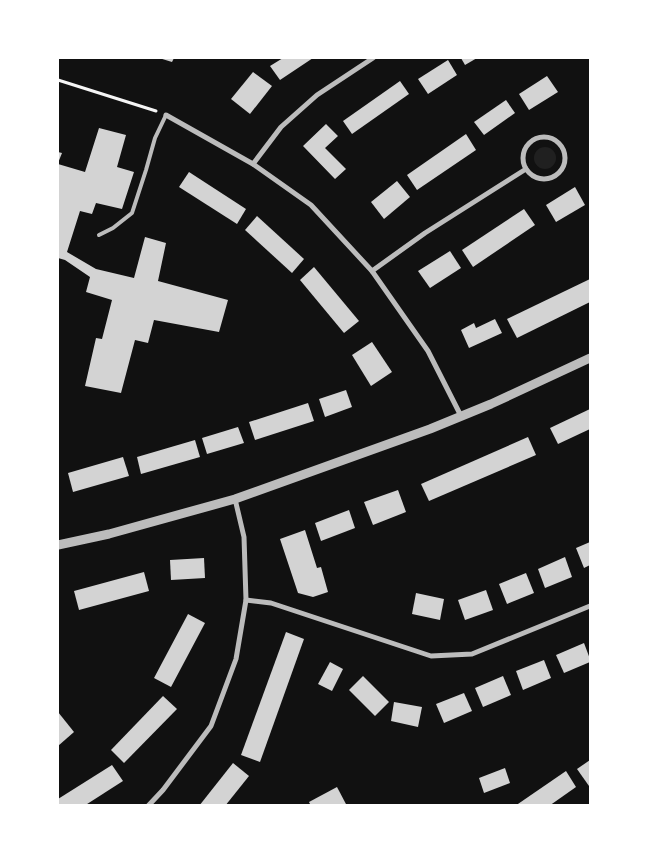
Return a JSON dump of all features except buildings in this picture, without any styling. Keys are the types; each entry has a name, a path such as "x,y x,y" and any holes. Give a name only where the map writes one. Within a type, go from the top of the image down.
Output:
{"street":[{"path":"253,164 281,127 317,95 373,58"},
{"path":"166,115 253,164 310,206 372,271 428,351 461,416"},
{"path":"546,137 553,139 563,148 565,163 558,175 551,178 537,178 526,170 523,163 524,150 533,140 546,137"},
{"path":"372,271 425,233 526,170"},
{"path":"58,545 109,534 236,499 430,430 590,358"},
{"path":"148,806 163,790 211,726 236,659 246,600 244,536 236,499"},
{"path":"246,600 271,604 431,656 472,654 590,606"}],"lane":[{"path":"99,235 113,228 132,213 155,138 166,115"}],"path":[{"path":"58,80 166,115"}],"shaded area":[{"path":"545,147 553,150 556,158 553,166 545,169 537,166 534,158 537,150"}]}
